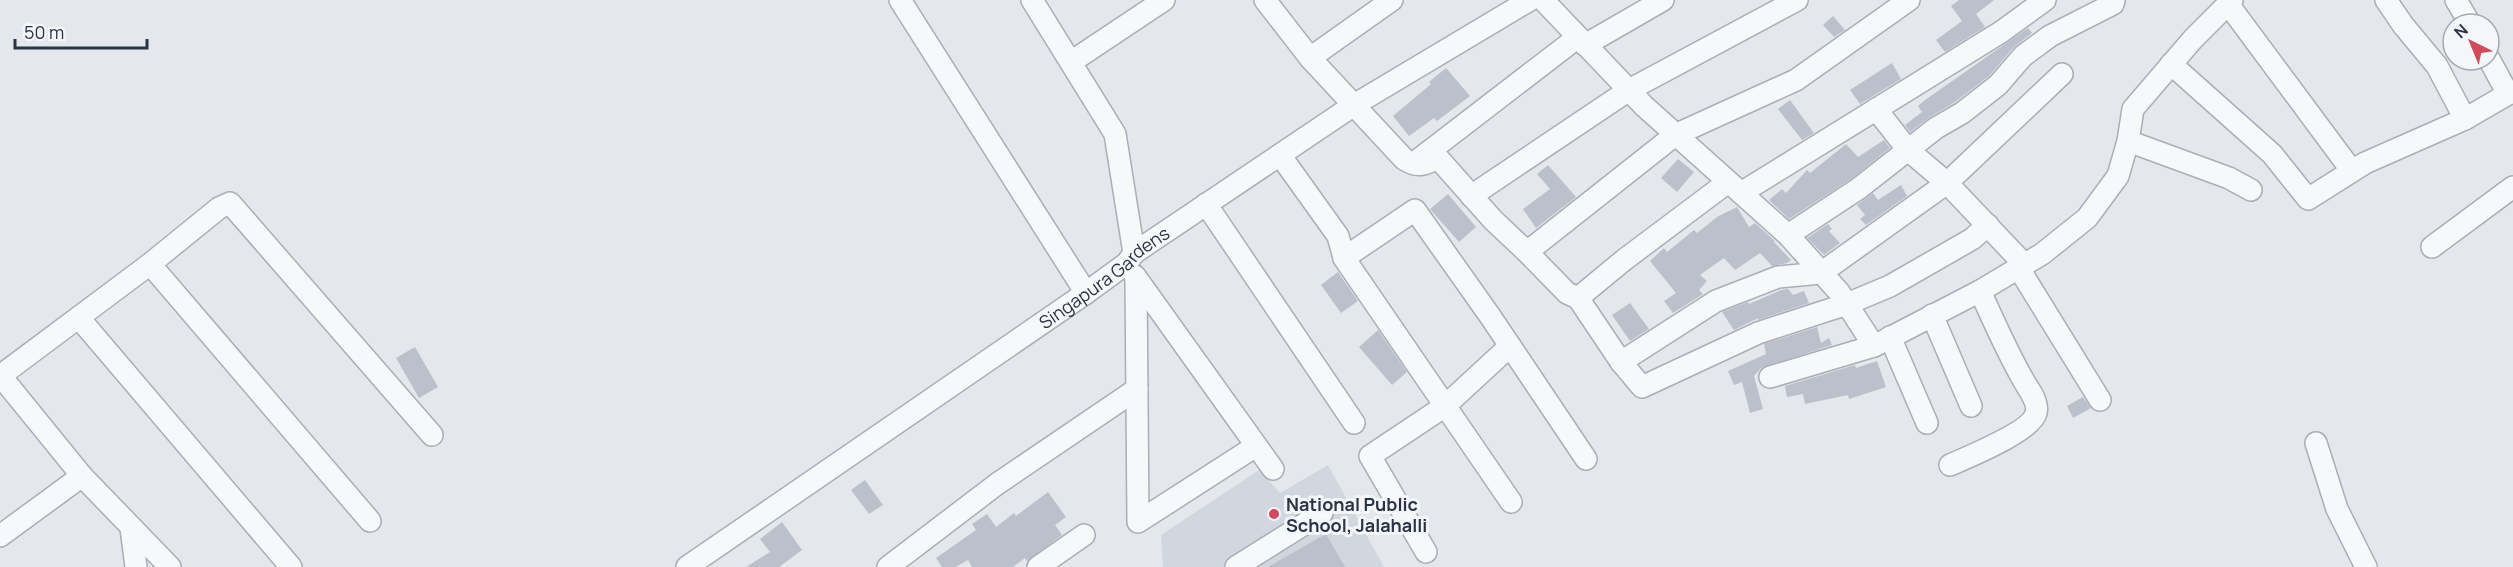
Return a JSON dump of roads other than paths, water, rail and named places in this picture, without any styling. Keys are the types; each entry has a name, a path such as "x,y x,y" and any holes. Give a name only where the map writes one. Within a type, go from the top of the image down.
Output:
{"street":[{"path":"900,0 1086,294"},
{"path":"1032,0 1115,134 1132,265 1137,389 1138,522 1256,446"},
{"path":"1071,62 1164,0"},
{"path":"1310,58 1392,0"},
{"name":"Singapura Gardens","path":"695,565 1086,294 1132,265 1206,204 1354,105 1530,0"},
{"path":"1543,0 1675,135 1788,235 1882,342 1927,423"},
{"path":"1412,164 1581,41 1663,0"},
{"path":"1472,196 1629,90 1797,0"},
{"path":"1527,252 1675,135 1796,80 1909,0"},
{"path":"1578,298 1624,260 1735,188 1876,109 2001,32 2045,0"},
{"path":"2386,0 2403,25 2437,66 2465,119"},
{"path":"1788,235 1858,189 1936,129 1962,113 1998,85 2023,56 2049,36 2121,1"},
{"path":"1271,2 1310,58 1404,159 1412,164 1423,165 1438,158 1567,293 1578,298 1621,362 1642,387 1758,333 1847,304 1890,286 1972,239 1988,225"},
{"path":"1770,377 1882,342 1980,291 2020,265 2042,254 2087,218 2118,176 2128,141 2133,109 2171,64 2230,2 2352,171"},
{"path":"2171,64 2272,154 2308,199 2365,164 2465,119 2511,92 2498,72"},
{"path":"1621,362 1716,301 1778,277 1821,273 1947,183 2062,74"},
{"path":"1876,109 1908,150 1947,183 1988,225 2020,265 2100,400"},
{"path":"2128,141 2229,178 2251,190"},
{"path":"1280,155 1338,236 1344,258 1511,502"},
{"path":"2432,247 2513,186"},
{"path":"170,567 82,476 0,376 150,264 219,208 230,203 432,435"},
{"path":"1206,204 1354,423"},
{"path":"1344,258 1415,210 1586,459"},
{"path":"150,264 370,521"},
{"path":"1132,265 1273,469"},
{"path":"1950,465 1994,445 2032,422 2037,412 2034,399 2015,367 1980,291"},
{"path":"1932,315 1971,406"},
{"path":"79,318 291,567"},
{"path":"1426,552 1370,456 1445,406 1510,346"},
{"path":"888,567 997,484 1137,389"},
{"path":"2316,443 2337,509 2366,567"},
{"path":"0,536 82,476"},
{"path":"1236,567 1322,513"},
{"path":"131,528 136,567"},
{"path":"1038,567 1084,534"}],"place":[{"name":"National Public School, Jalahalli","path":"1274,514"}]}
